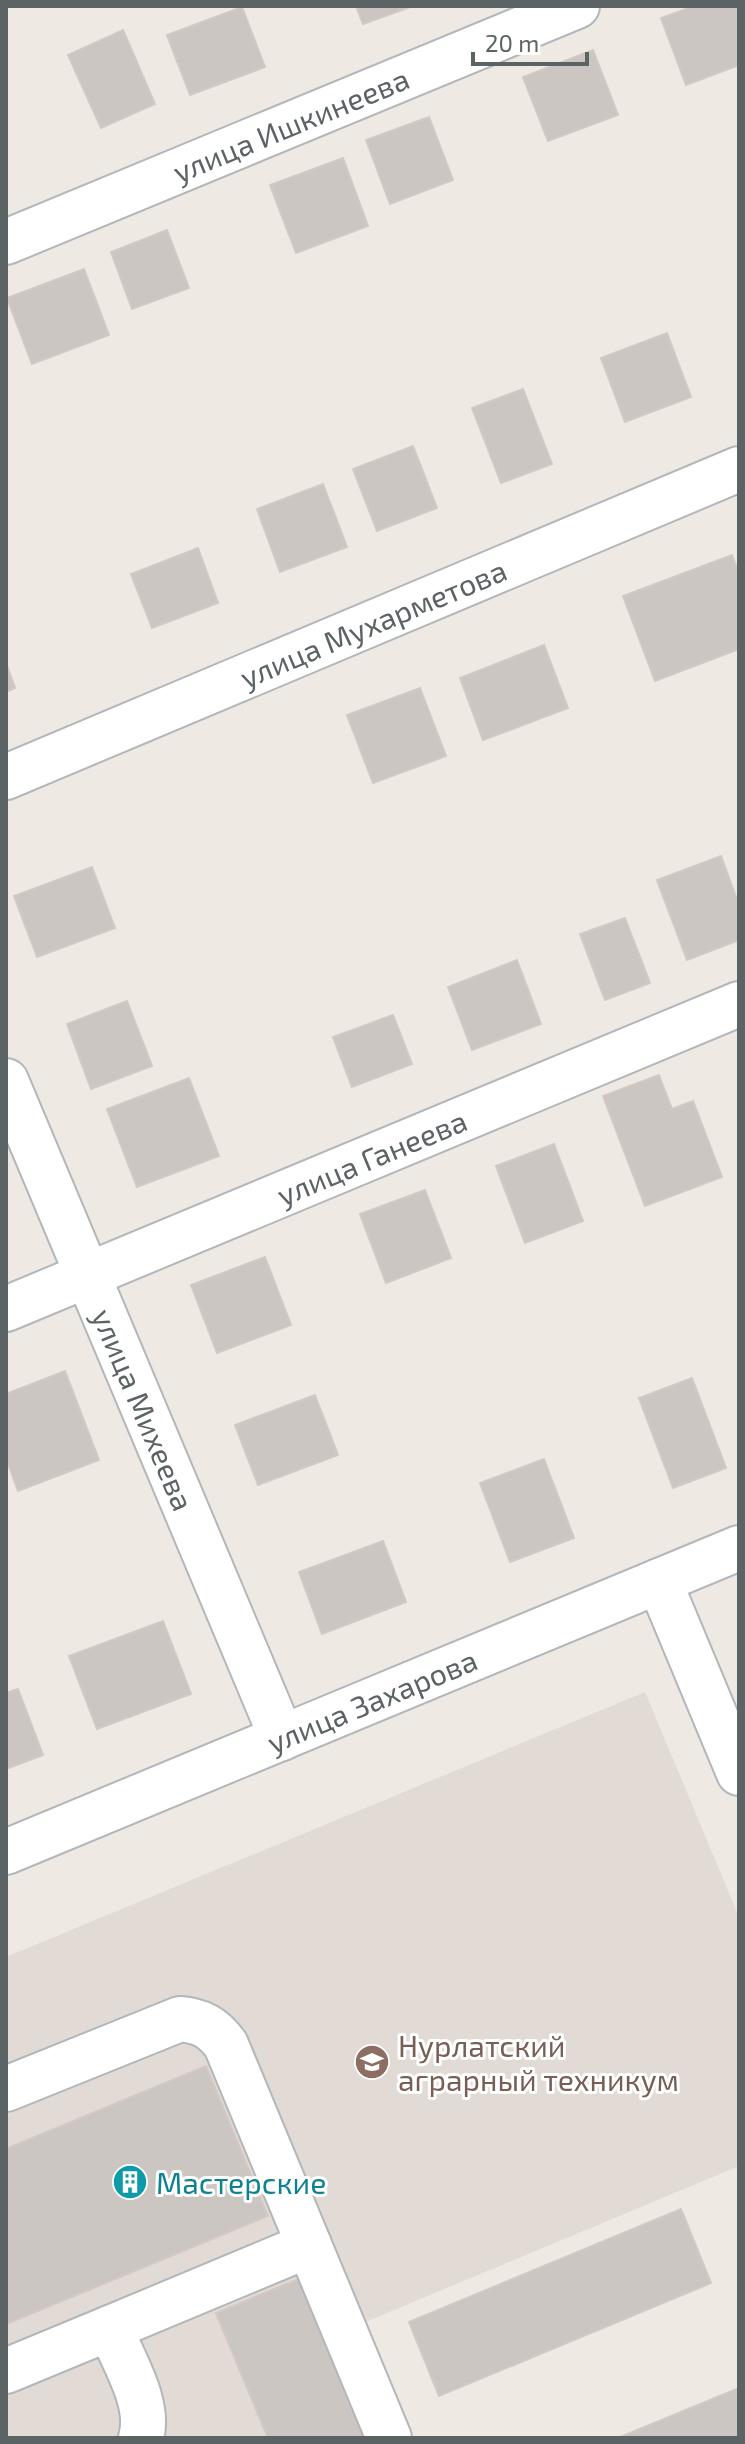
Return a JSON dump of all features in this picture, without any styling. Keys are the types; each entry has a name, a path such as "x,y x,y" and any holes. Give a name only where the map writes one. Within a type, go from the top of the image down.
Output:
{"street":[{"name":"улица Ишкинеева","path":"6,242 577,6"},
{"name":"улица Мухарметова","path":"6,777 739,469"},
{"name":"улица Ганеева","path":"6,1309 739,1004"},
{"name":"улица Михеева","path":"6,1081 282,1738"},
{"name":"улица Захарова","path":"6,1852 739,1548"},
{"path":"659,1581 739,1773"},
{"path":"6,2089 180,2019 207,2025 218,2034 226,2045 389,2438"},
{"path":"6,2371 309,2245"},
{"path":"110,2328 141,2404 144,2426 141,2438"}],"shaded area":[{"name":"Нурлатский аграрный техникум","path":"645,1692 739,1917 739,2166 358,2325 404,2438 6,2438 6,1957"}],"building":[{"path":"356,6 413,6 363,24"},
{"path":"694,6 739,6 739,65 686,85 661,18"},
{"path":"242,7 265,67 190,95 167,35"},
{"path":"123,30 155,104 101,128 68,55"},
{"path":"593,50 618,115 548,141 523,77"},
{"path":"429,117 453,180 390,204 366,140"},
{"path":"343,158 368,226 296,253 270,185"},
{"path":"167,230 189,288 132,309 111,252"},
{"path":"84,269 109,335 32,364 7,298"},
{"path":"667,333 691,397 625,422 601,358"},
{"path":"523,389 552,464 501,483 472,408"},
{"path":"413,446 437,508 377,531 353,469"},
{"path":"323,484 347,547 280,572 257,509"},
{"path":"198,548 218,603 152,628 131,574"},
{"path":"732,555 739,574 739,649 655,681 623,596"},
{"path":"544,645 568,708 483,740 460,678"},
{"path":"6,663 15,688 6,692"},
{"path":"420,688 446,756 373,783 347,715"},
{"path":"721,856 739,905 739,940 687,960 657,880"},
{"path":"92,867 115,928 37,957 14,896"},
{"path":"625,918 650,983 605,1000 580,934"},
{"path":"517,960 541,1024 472,1050 448,987"},
{"path":"127,1001 152,1066 91,1089 67,1024"},
{"path":"393,1015 412,1064 352,1087 333,1037"},
{"path":"659,1075 672,1109 693,1101 722,1177 645,1206 603,1096"},
{"path":"189,1078 219,1156 137,1187 107,1109"},
{"path":"554,1144 583,1221 525,1243 496,1166"},
{"path":"425,1190 451,1258 386,1283 360,1214"},
{"path":"265,1257 291,1325 217,1353 191,1285"},
{"path":"65,1371 99,1460 18,1491 6,1458 6,1394"},
{"path":"692,1378 726,1468 673,1488 639,1398"},
{"path":"315,1395 338,1455 258,1485 235,1425"},
{"path":"544,1459 574,1538 510,1562 480,1483"},
{"path":"383,1541 406,1602 322,1634 299,1572"},
{"path":"163,1621 191,1694 97,1729 69,1656"},
{"path":"18,1689 43,1755 6,1769 6,1693"},
{"name":"Мастерские","path":"206,2066 268,2216 6,2324 6,2149"},
{"path":"681,2209 711,2283 439,2396 409,2322"},
{"path":"301,2278 367,2438 268,2438 216,2313"},
{"path":"739,2388 739,2438 618,2438"}],"place":[{"name":"Нурлатский аграрный техникум","path":"372,2062"},
{"name":"Мастерские","path":"130,2182"}]}
